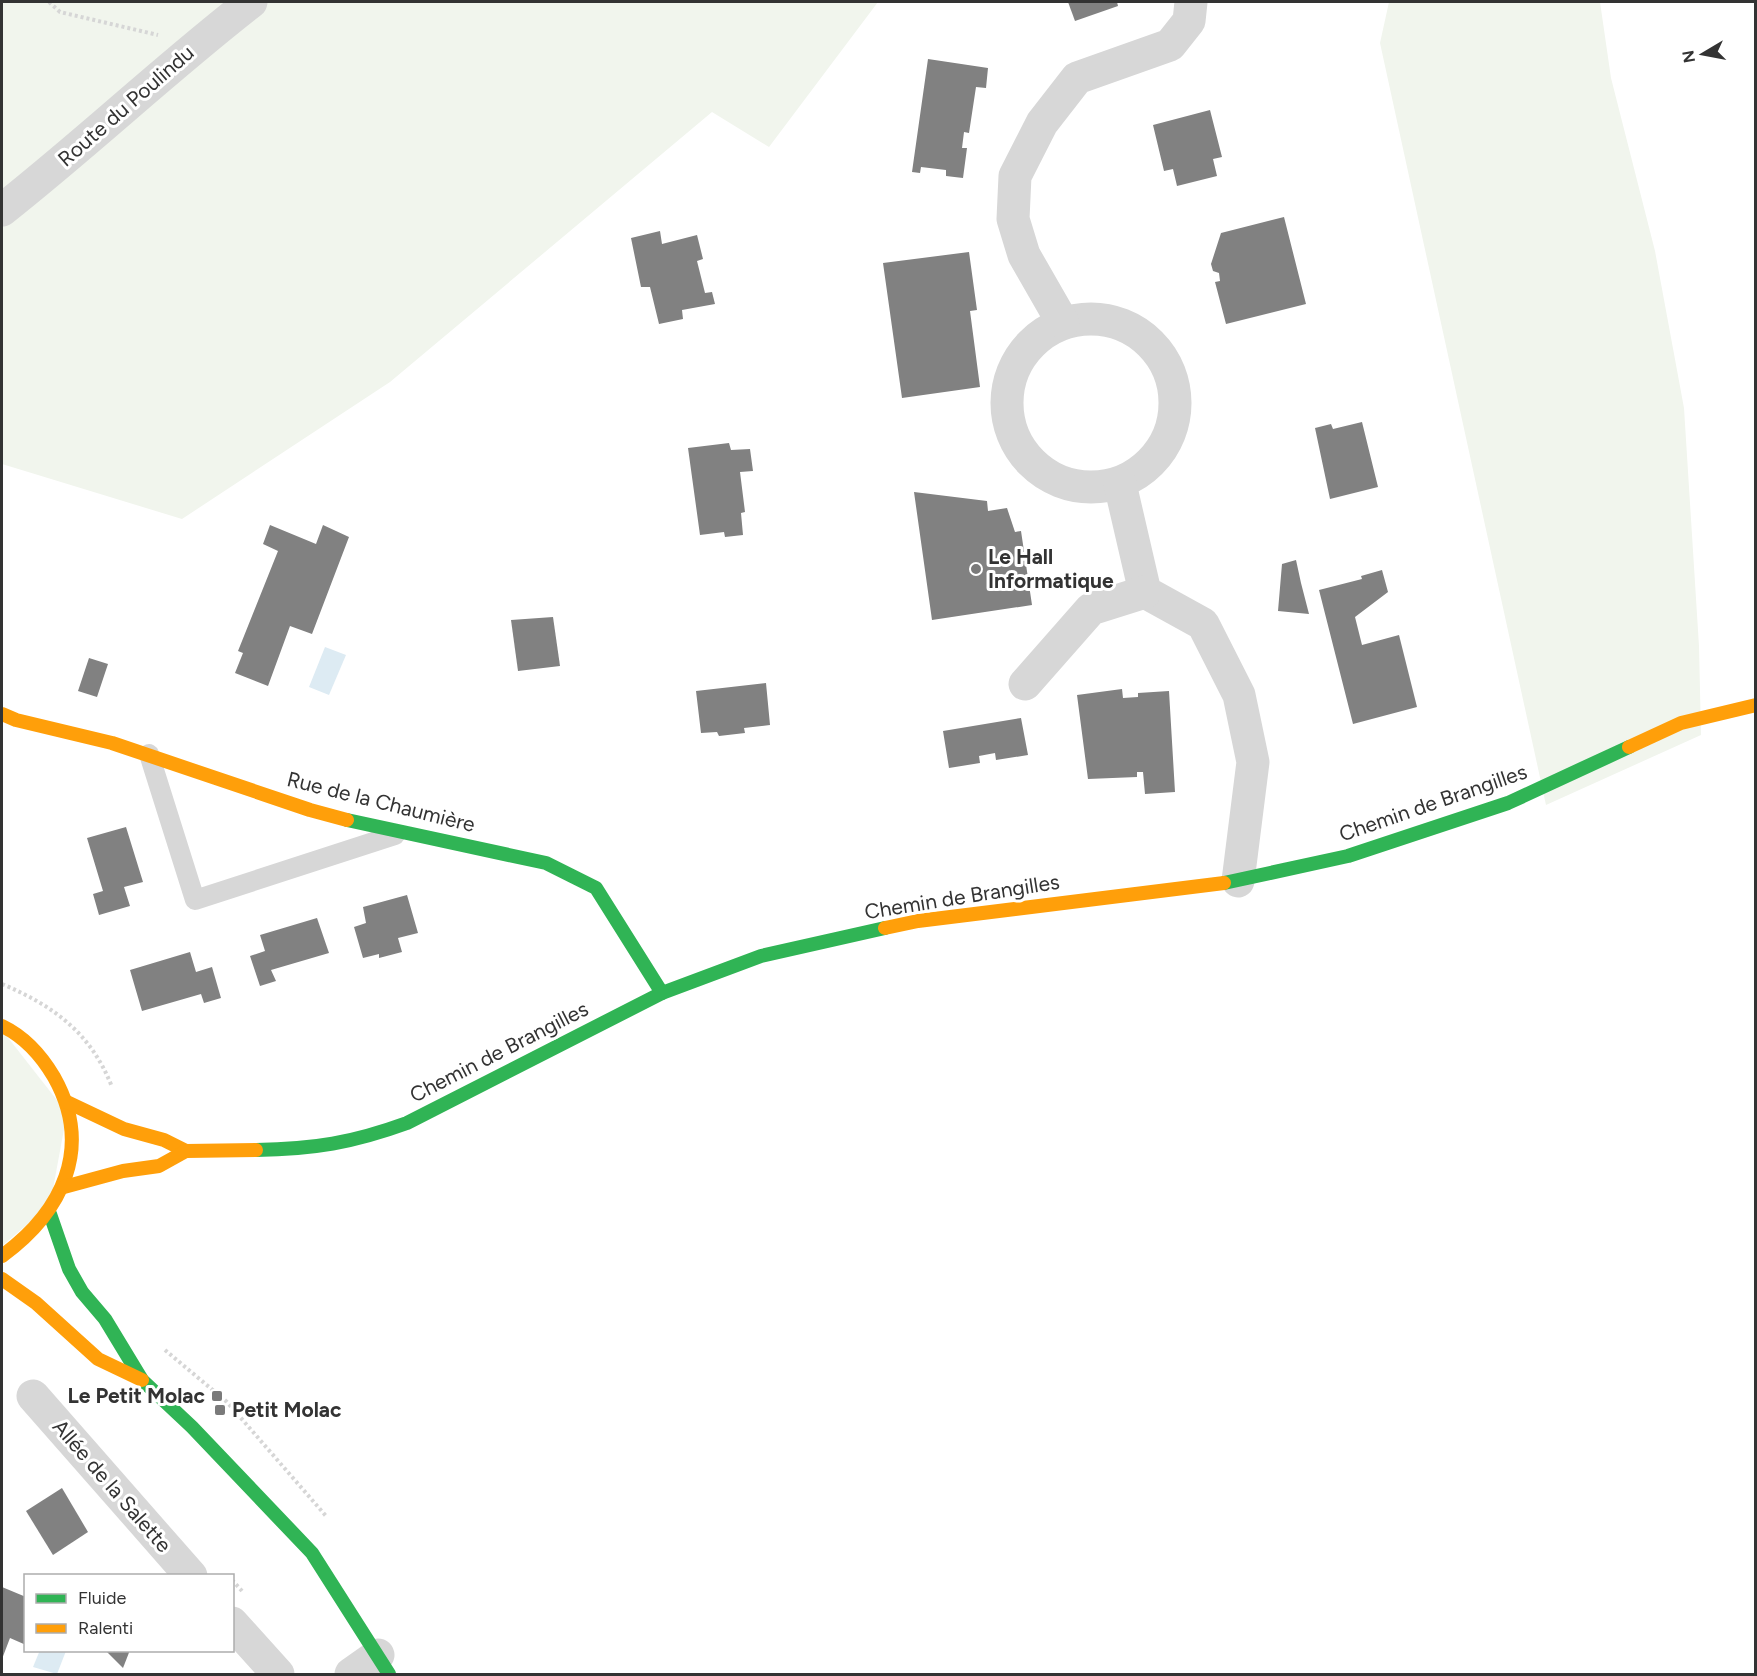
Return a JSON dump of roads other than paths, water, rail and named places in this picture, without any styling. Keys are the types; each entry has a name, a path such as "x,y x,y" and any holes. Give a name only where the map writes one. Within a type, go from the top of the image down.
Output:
{"street":[{"name":"Route du Poulindu","path":"2,210 59,164 184,54 251,2"},
{"path":"1063,323 1024,255 1013,219 1015,176 1042,123 1077,78 1170,45 1189,21 1191,2"},
{"path":"1093,318 1133,328 1160,353 1176,392 1171,434 1150,465 1120,484 1078,487 1042,473 1018,447 1006,410 1013,369 1036,338 1063,323 1093,318"},
{"path":"1120,484 1145,592"},
{"path":"1025,684 1091,609 1145,592 1203,624 1239,695 1253,762 1238,881"},
{"name":"Chemin de Brangilles","path":"68,1102 124,1129 164,1140 186,1151 309,1149 363,1139 407,1123 662,993 761,956 918,921 1238,881 1348,856 1508,803 1681,723 1755,705"},
{"name":"Rue de la Chaumière","path":"2,714 16,720 112,742 310,810 400,833 546,863 596,888 662,993"},
{"path":"2,1026 36,1051 57,1080 68,1102 72,1151 64,1187 50,1214 35,1232 2,1256"},
{"name":"Chemin de Brangilles","path":"64,1187 113,1173 159,1166 186,1151"},
{"path":"50,1214 69,1269 82,1292 105,1319 142,1380 192,1427 312,1553 383,1665 351,1674"},
{"path":"2,1279 36,1303 98,1359 142,1380"},
{"name":"Allée de la Salette","path":"33,1396 189,1574"},
{"path":"234,1625 278,1674"}],"lane":[{"path":"149,754 195,900 400,833"}],"place":[{"name":"Le Hall Informatique","path":"976,569"},
{"name":"Le Petit Molac","path":"217,1396"},
{"name":"Petit Molac","path":"220,1410"}]}
